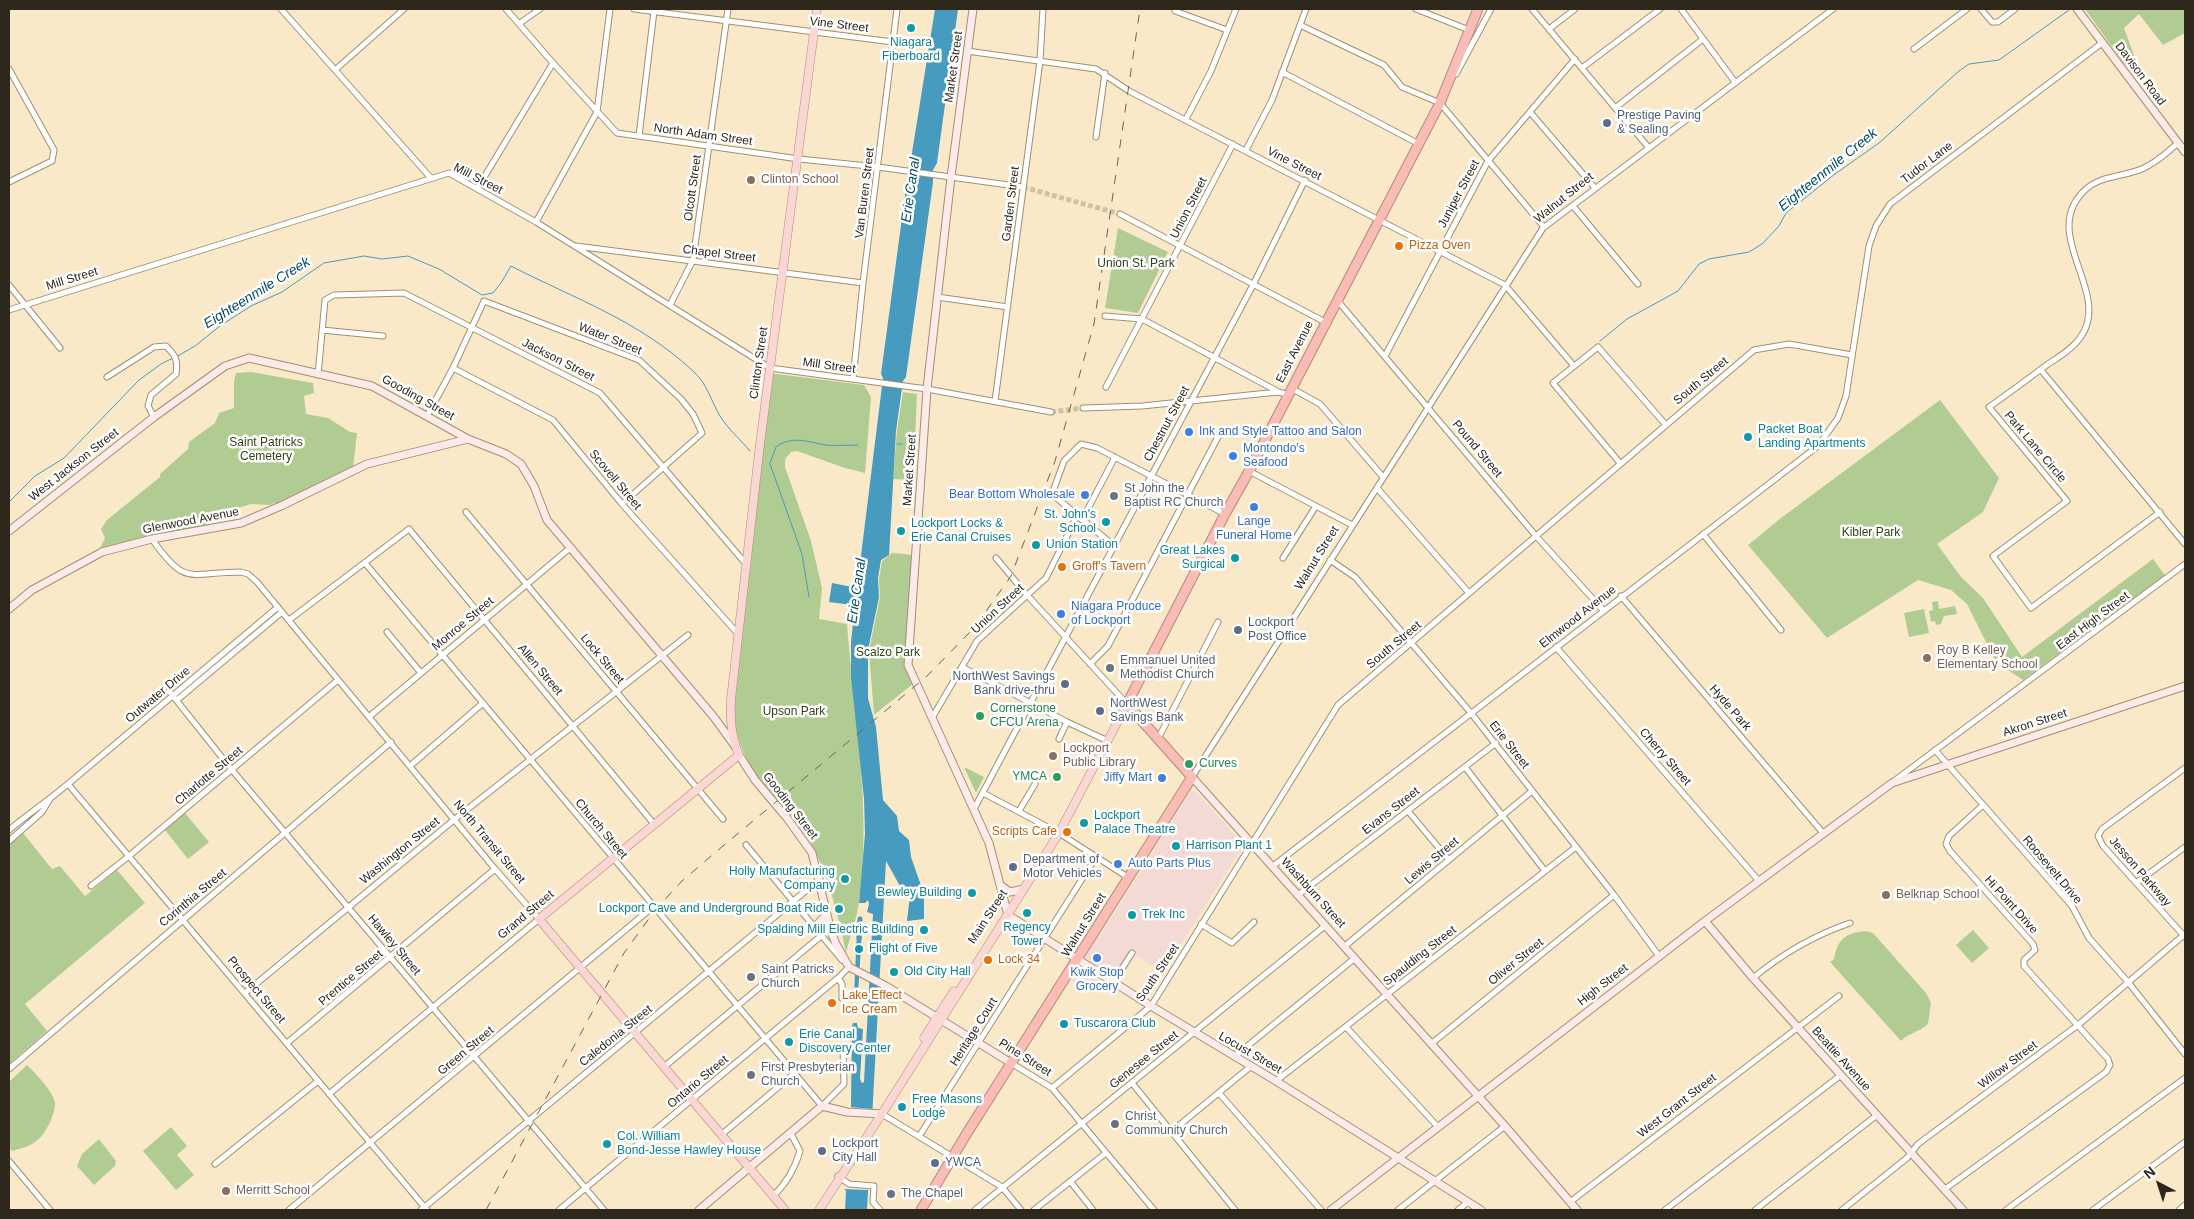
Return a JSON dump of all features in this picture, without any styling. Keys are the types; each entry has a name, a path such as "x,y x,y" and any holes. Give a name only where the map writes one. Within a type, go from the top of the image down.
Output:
{"highway":[{"name":"East Avenue","path":"1127,704 1224,514 1249,471 1440,103 1478,9"},
{"name":"Washburn Street","path":"1127,704 1192,777"},
{"name":"Walnut Street","path":"921,1210 1011,1063 1078,960 1192,777"}],"main road":[{"name":"Clinton Street","path":"730,722 746,564 817,9"},
{"name":"Main Street","path":"819,1210 1057,832 1127,704"},
{"name":"Gooding Street","path":"730,722 738,755"},
{"name":"Grand Street","path":"539,919 738,755"},
{"name":"North Transit Street","path":"539,919 749,1170 785,1210"}],"street":[{"path":"281,9 430,177"},
{"path":"335,70 404,9"},
{"name":"North Adam Street","path":"506,9 617,132 799,159 878,167 1023,187"},
{"path":"520,23 540,9"},
{"path":"536,222 597,112 610,9"},
{"name":"Vine Street","path":"634,9 893,42"},
{"name":"Olcott Street","path":"670,305 694,260 728,9"},
{"name":"Van Buren Street","path":"853,379 897,9"},
{"name":"Market Street","path":"973,9 951,177 927,389 908,666 990,843 1007,912"},
{"name":"Garden Street","path":"995,401 1040,61 1043,9"},
{"path":"1186,119 1211,71 1236,9"},
{"path":"1246,150 1272,100 1306,9"},
{"path":"1416,9 1470,30"},
{"path":"1440,103 1491,9"},
{"path":"1532,9 1649,148"},
{"path":"1549,29 1575,9"},
{"path":"1582,68 1660,9"},
{"path":"1681,9 1735,82"},
{"path":"1914,49 1967,9"},
{"path":"1981,9 1992,22 1998,22 2015,9"},
{"name":"Davison Road","path":"2077,9 2185,152"},
{"name":"Walnut Street","path":"1192,777 1544,227 1829,10"},
{"path":"1175,11 1227,30"},
{"path":"639,136 654,12"},
{"path":"1300,25 1384,65 1402,87 1440,103 1544,227"},
{"path":"1616,108 1703,39"},
{"name":"Tudor Lane","path":"1852,355 1869,246 1876,226 1890,204 2102,43"},
{"name":"Vine Street","path":"967,51 1096,69 1105,73 1129,91 1506,285 1574,366"},
{"name":"Juniper Street","path":"1385,356 1488,161 1575,59"},
{"path":"477,189 553,63"},
{"path":"9,69 54,150 52,161 9,182"},
{"path":"1282,72 1419,144"},
{"path":"1096,137 1105,73"},
{"path":"1530,112 1595,188"},
{"name":"Park Lane Circle","path":"2160,512 2031,608 1993,556 2067,501 1989,407 2068,350 2081,337 2090,317 2087,293 2069,236 2073,207 2081,194 2096,181 2144,169 2178,143"},
{"name":"Union Street","path":"1106,387 1233,144"},
{"name":"Mill Street","path":"9,310 430,177 449,173 536,222 770,368 927,389 1051,412"},
{"name":"Chestnut Street","path":"974,809 1253,285 1305,180"},
{"path":"1573,206 1638,284"},
{"path":"1120,214 1325,322"},
{"name":"Chapel Street","path":"572,245 863,283"},
{"path":"9,285 60,348"},
{"name":"Jackson Street","path":"322,330 325,300 334,295 404,293 600,393 746,564"},
{"path":"937,297 1008,306"},
{"name":"Pound Street","path":"1337,300 1429,406 1536,536 1602,610"},
{"name":"Water Street","path":"472,327 484,301 639,360 693,414 702,433 665,468"},
{"path":"1105,316 1142,319 1278,392"},
{"path":"427,416 453,368 472,327"},
{"path":"318,375 322,330 383,336"},
{"name":"South Street","path":"1052,1088 1150,1006 1338,705 1412,644 1620,463 1754,350 1789,344 1852,355"},
{"path":"107,377 154,347 166,346 178,361 176,374 151,395 148,406 154,417"},
{"path":"1620,463 1553,383 1598,347 1666,424"},
{"name":"Elmwood Avenue","path":"1273,866 1602,610 1818,446 1838,418 1846,396 1852,355"},
{"name":"Gooding Street","path":"154,417 225,366 249,358 372,386 468,439 506,454 521,464 534,486 547,520 713,716 735,746"},
{"name":"Scovell Street","path":"453,368 553,420 622,504 739,635"},
{"path":"2041,370 2185,544"},
{"path":"1083,408 1142,406 1289,391 1320,404 1383,477"},
{"name":"West Jackson Street","path":"9,531 154,417"},
{"path":"1090,664 1108,646 1188,496 1218,435"},
{"name":"Glenwood Avenue","path":"9,608 32,590 72,574 102,552 152,539 241,523 283,505 367,464 468,439"},
{"path":"1114,546 1052,494 1064,461 1081,444 1097,448 1224,514"},
{"path":"1082,520 1115,457"},
{"path":"622,504 665,468"},
{"path":"1249,471 1352,525"},
{"path":"1377,488 1469,593"},
{"path":"1284,558 1316,506"},
{"name":"Lock Street","path":"466,512 723,819"},
{"name":"Union Street","path":"932,718 977,641 1046,578 1077,516"},
{"name":"Allen Street","path":"366,563 409,529 654,824"},
{"path":"1703,534 1781,630"},
{"name":"North Transit Street","path":"152,539 171,564 182,572 196,575 244,573 257,582 495,869 539,919"},
{"name":"Monroe Street","path":"370,716 570,548"},
{"name":"Washburn Street","path":"996,558 1027,595 1127,704"},
{"name":"Erie Street","path":"1330,560 1355,577 1496,743 1659,956"},
{"path":"289,620 366,563"},
{"name":"Church Street","path":"366,563 612,859 654,906 822,1106"},
{"name":"East High Street","path":"1892,783 2185,564"},
{"name":"Hyde Park","path":"1621,596 1823,833"},
{"name":"Outwater Drive","path":"9,841 42,812 51,799 171,693 278,607"},
{"name":"Outwater Drive","path":"177,700 282,612"},
{"path":"1158,740 1218,622"},
{"path":"387,632 421,673"},
{"name":"Washington Street","path":"245,993 530,758 688,635"},
{"name":"Cherry Street","path":"1556,647 1759,881"},
{"path":"962,667 1067,722 1106,740"},
{"name":"Charlotte Street","path":"91,886 338,680"},
{"name":"Akron Street","path":"1892,783 2185,686"},
{"name":"Hawley Street","path":"171,693 232,770 349,906 604,1210"},
{"path":"410,766 483,703"},
{"name":"Gooding Street","path":"713,716 724,724 730,722"},
{"path":"1059,739 1067,722"},
{"name":"Corinthia Street","path":"9,1069 391,742"},
{"name":"Evans Street","path":"1298,895 1496,743"},
{"name":"Roosevelt Drive","path":"1935,750 2072,906 2089,938 2128,982 2185,1054"},
{"name":"Gooding Street","path":"738,755 812,853 836,944 849,967"},
{"path":"1465,767 1545,872"},
{"name":"Jesson Parkway","path":"2185,768 2102,829 2098,836 2103,846 2185,936"},
{"name":"Washburn Street","path":"1192,777 1356,958 1577,1210"},
{"name":"High Street","path":"1331,1210 1704,921 1892,783"},
{"name":"Prospect Street","path":"68,784 424,1209"},
{"path":"1019,811 1035,784"},
{"name":"Lewis Street","path":"1345,946 1532,791"},
{"path":"983,793 1057,832 1129,878"},
{"name":"Outwater Drive","path":"9,830 39,805 51,799"},
{"name":"Hi Point Drive","path":"1945,1189 2106,1072 2110,1065 2108,1059 2024,966 2024,960 2035,950 2033,944 1950,851 1946,844 1950,836 1983,805"},
{"path":"1408,811 1449,860"},
{"path":"746,845 814,928 849,967"},
{"path":"2136,883 2185,847"},
{"name":"Spaulding Street","path":"1276,1081 1576,848"},
{"name":"Heritage Court","path":"920,1135 1096,857"},
{"name":"Prentice Street","path":"287,1044 495,869"},
{"name":"Caledonia Street","path":"424,1209 528,1120 820,880"},
{"path":"1000,885 1010,892 1021,890"},
{"name":"Oliver Street","path":"1431,1044 1614,895"},
{"name":"Green Street","path":"289,1210 654,906"},
{"name":"Locust Street","path":"1007,912 1045,939 1114,981 1150,1006 1276,1081 1481,1210"},
{"path":"814,928 827,914"},
{"name":"Grand Street","path":"329,1094 539,919"},
{"name":"Beattie Avenue","path":"1704,921 1753,978 1963,1210"},
{"path":"1201,924 1232,943 1254,922"},
{"path":"1753,978 1798,947 1828,931 1850,923"},
{"name":"Genesee Street","path":"975,1210 1326,925"},
{"path":"664,1067 821,936"},
{"name":"Willow Street","path":"1842,1210 1907,1158 1918,1144 2078,1025 2185,936"},
{"path":"1114,981 1132,953"},
{"path":"1233,1057 1356,958"},
{"name":"Pine Street","path":"849,967 886,986 1052,1088 1154,1210"},
{"name":"Ontario Street","path":"559,1210 766,1039 849,967"},
{"path":"838,978 842,982 842,998"},
{"name":"West Grant Street","path":"1570,1202 1838,996"},
{"path":"1346,1027 1438,1127"},
{"path":"699,1210 791,1134 844,1084 843,1048"},
{"path":"1171,1132 1250,1067"},
{"path":"721,1135 794,1073"},
{"path":"1665,1210 1841,1075"},
{"path":"2006,1210 2185,1078"},
{"path":"215,1164 318,1081"},
{"path":"1132,1082 1235,1210"},
{"path":"1219,1093 1321,1210"},
{"path":"822,1106 876,1118 920,1135 1002,1187 1021,1210"},
{"path":"1755,1210 1877,1115"},
{"path":"1398,1210 1505,1126"},
{"path":"773,1196 781,1188 796,1164 800,1151 791,1134"},
{"path":"2093,1210 2185,1142"},
{"path":"1034,1210 1106,1152"},
{"path":"9,1161 50,1210"},
{"path":"842,1175 849,1184 874,1186 873,1202 880,1210"},
{"path":"1070,1182 1093,1210"},
{"path":"1458,1210 1468,1202"},
{"path":"2179,1210 2185,1205"}],"shaded area":[{"path":"1191,791 1195,791 1244,845 1163,972 1101,934"},
{"path":"1099,933 1129,952 1114,977 1102,970 1088,991 1071,981"}],"green space":[{"path":"2085,9 2185,9 2185,33 2163,45 2139,14 2124,28 2135,58 2125,65"},
{"name":"Union St. Park","path":"1118,228 1168,252 1138,313 1105,308"},
{"name":"Saint Patricks Cemetery","path":"251,372 313,383 314,393 304,396 306,414 328,418 350,432 357,433 353,468 278,505 274,503 270,505 251,504 208,517 210,527 102,551 100,548 105,538 101,529 107,520 160,477 160,474 188,449 189,442 215,423 219,413 234,408 234,381 236,373"},
{"name":"Upson Park","path":"769,373 864,385 871,397 865,473 797,451 791,452 785,459 785,467 811,541 822,588 819,619 847,624 863,797 864,832 863,866 858,908 846,953 829,885 819,859 806,836 752,768 739,741 735,725 733,707"},
{"path":"903,392 917,394 913,480 893,479 897,431"},
{"name":"Kibler Park","path":"1940,400 1999,478 1983,512 1937,544 1961,577 1983,598 2022,657 2153,559 2165,575 2023,680 1996,662 1967,604 1951,590 1918,580 1827,638 1748,545 1781,518"},
{"name":"Scalzo Park","path":"892,553 915,555 906,666 914,683 874,715 869,651 880,597 879,579 882,561"},
{"path":"1938,601 1939,609 1955,606 1957,614 1944,616 1941,624 1936,625 1935,621 1931,622 1929,611 1933,610 1932,602"},
{"path":"1924,609 1929,633 1909,637 1904,613"},
{"path":"964,767 984,777 976,793"},
{"path":"185,813 209,842 188,859 165,830"},
{"path":"23,833 52,869 60,866 85,896 117,870 145,903 25,1004 47,1031 9,1064 9,845"},
{"path":"1973,930 1989,948 1972,963 1956,945"},
{"path":"1866,931 1873,933 1926,993 1931,1003 1928,1024 1901,1041 1830,962 1834,959 1838,946 1844,938 1853,933"},
{"path":"27,1065 51,1093 54,1098 55,1108 50,1122 40,1138 31,1145 12,1151 9,1147 9,1082"},
{"path":"171,1127 187,1146 177,1155 194,1175 176,1190 143,1151"},
{"path":"99,1139 116,1161 115,1166 94,1185 77,1166 82,1154"}],"water":[{"name":"Erie Canal","path":"935,9 958,9 937,163 933,170 933,182 906,377 903,381 896,431 889,555 881,560 878,578 879,597 868,650 868,698 876,727 883,800 897,816 899,831 909,840 911,857 924,894 924,919 907,921 910,895 900,886 886,861 867,1210 845,1210 846,1191 844,1189 851,1106 852,1026 853,1023 857,1023 858,1028 863,1029 860,1079 862,1083 864,1082 873,914 867,912 868,900 865,903 859,903 865,834 864,799 851,677 851,642 856,596 853,605 829,602 832,583 857,588 883,378 881,374 906,188 913,174 911,159"},
{"path":"857,931 862,931 858,994 854,994"}],"pier":[{"path":"849,1107 873,1109 869,1190 843,1189"}],"waterway":[{"name":"Eighteenmile Creek","path":"1600,341 1627,319 1678,291 1699,264 1709,259 1749,252 1762,244 1779,226 1786,213 1835,174 1879,143 1959,71 1969,64 1999,60 2069,10"},
{"name":"Eighteenmile Creek","path":"176,357 195,346 220,326 251,306 282,292 324,263 364,256 382,259 408,256 439,269 482,295 493,293 511,266 628,324 672,353 698,376 723,421 750,451"},
{"name":"Eighteenmile Creek","path":"9,502 35,476 64,458 139,380 173,358"},
{"name":"Eighteenmile Creek","path":"770,463 776,447 788,441 800,440 830,445 858,445"},
{"name":"Eighteenmile Creek","path":"897,444 902,444"},
{"path":"770,464 802,554 809,597"},
{"path":"859,938 860,919"}],"tunnel":[{"path":"1023,187 1120,214"},
{"path":"1051,412 1083,408"}],"railway":[{"path":"486,1210 624,953 656,909 682,881 926,677 974,628 1011,576 1055,461 1094,324 1140,9"}],"place":[{"name":"Niagara Fiberboard","path":"911,28"},
{"name":"Prestige Paving & Sealing","path":"1607,123"},
{"name":"Clinton School","path":"751,180"},
{"name":"Pizza Oven","path":"1399,246"},
{"name":"Ink and Style Tattoo and Salon","path":"1189,432"},
{"name":"Packet Boat Landing Apartments","path":"1748,437"},
{"name":"Montondo's Seafood","path":"1233,456"},
{"name":"Bear Bottom Wholesale","path":"1085,495"},
{"name":"St John the Baptist RC Church","path":"1114,496"},
{"name":"Lange Funeral Home","path":"1254,507"},
{"name":"St. John's School","path":"1106,522"},
{"name":"Lockport Locks & Erie Canal Cruises","path":"901,531"},
{"name":"Union Station","path":"1036,545"},
{"name":"Great Lakes Surgical","path":"1235,558"},
{"name":"Groff's Tavern","path":"1062,567"},
{"name":"Niagara Produce of Lockport","path":"1061,614"},
{"name":"Lockport Post Office","path":"1238,630"},
{"name":"Roy B Kelley Elementary School","path":"1927,658"},
{"name":"Emmanuel United Methodist Church","path":"1110,668"},
{"name":"NorthWest Savings Bank drive-thru","path":"1065,684"},
{"name":"NorthWest Savings Bank","path":"1100,711"},
{"name":"Cornerstone CFCU Arena","path":"980,716"},
{"name":"Lockport Public Library","path":"1053,756"},
{"name":"Curves","path":"1189,764"},
{"name":"YMCA","path":"1057,777"},
{"name":"Jiffy Mart","path":"1162,778"},
{"name":"Lockport Palace Theatre","path":"1084,823"},
{"name":"Scripts Cafe","path":"1067,832"},
{"name":"Harrison Plant 1","path":"1176,846"},
{"name":"Auto Parts Plus","path":"1118,864"},
{"name":"Department of Motor Vehicles","path":"1013,867"},
{"name":"Holly Manufacturing Company","path":"845,879"},
{"name":"Bewley Building","path":"972,893"},
{"name":"Belknap School","path":"1886,895"},
{"name":"Lockport Cave and Underground Boat Ride","path":"839,909"},
{"name":"Regency Tower","path":"1027,913"},
{"name":"Trek Inc","path":"1132,915"},
{"name":"Spalding Mill Electric Building","path":"924,930"},
{"name":"Flight of Five","path":"859,949"},
{"name":"Kwik Stop Grocery","path":"1097,958"},
{"name":"Lock 34","path":"988,960"},
{"name":"Old City Hall","path":"894,972"},
{"name":"Saint Patricks Church","path":"751,977"},
{"name":"Lake Effect Ice Cream","path":"832,1003"},
{"name":"Tuscarora Club","path":"1064,1024"},
{"name":"Erie Canal Discovery Center","path":"789,1042"},
{"name":"First Presbyterian Church","path":"751,1075"},
{"name":"Free Masons Lodge","path":"902,1107"},
{"name":"Christ Community Church","path":"1115,1124"},
{"name":"Col. William Bond-Jesse Hawley House","path":"607,1144"},
{"name":"Lockport City Hall","path":"822,1151"},
{"name":"YWCA","path":"935,1163"},
{"name":"Merritt School","path":"226,1191"},
{"name":"The Chapel","path":"891,1194"}]}
